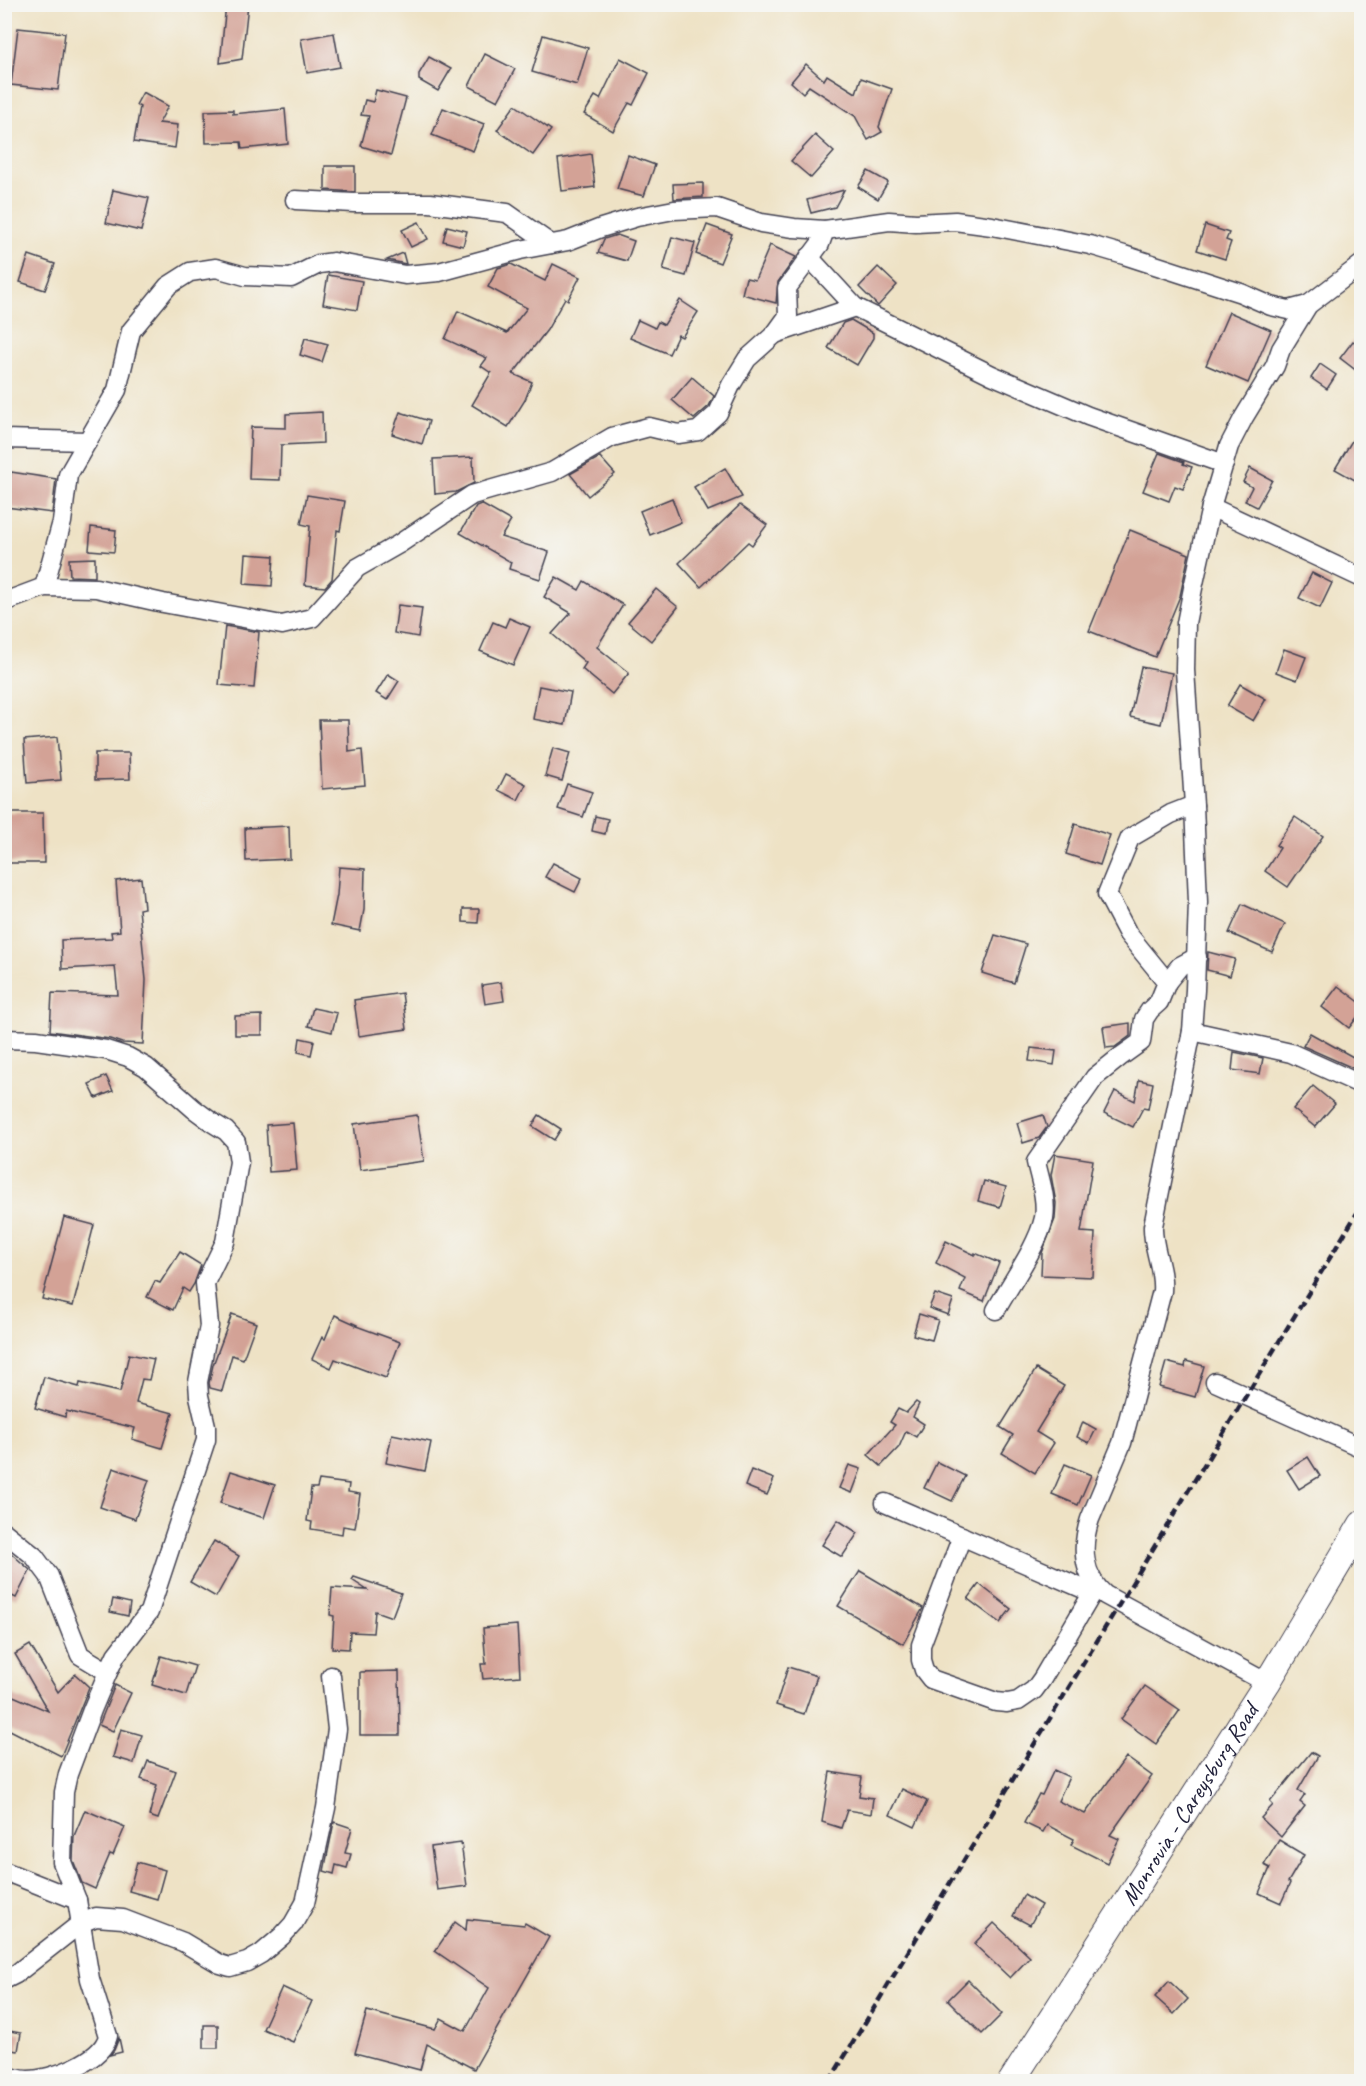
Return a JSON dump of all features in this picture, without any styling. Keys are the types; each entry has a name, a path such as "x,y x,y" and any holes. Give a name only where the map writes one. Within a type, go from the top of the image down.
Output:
{"main road":[{"name":"Monrovia - Careysburg Road","path":"1011,2082 1267,1683 1362,1524"}],"street":[{"path":"295,200 430,203 507,213 551,244"},
{"path":"44,587 62,522 68,475 117,390 132,331 168,286 190,272 216,268 245,276 291,278 319,264 334,262 405,275 427,273 472,265 520,250 568,241 637,217 674,210 717,208 761,223 794,228 825,230 889,221 916,223 955,221 992,226 1090,245 1241,293 1271,306 1288,310 1308,305"},
{"path":"4,602 44,587 96,588 282,625 312,618 357,568 399,544 472,495 552,472 612,437 649,427 678,434 698,431 718,413 747,359 775,334 788,316 787,288 820,244 825,230"},
{"path":"809,257 855,307 992,375 1077,412 1224,464"},
{"path":"1094,1590 1085,1562 1086,1531 1122,1443 1162,1291 1163,1280 1153,1237 1153,1226 1192,1031 1198,902 1185,670 1186,623 1211,507 1229,446 1275,366 1281,349 1308,305 1362,264"},
{"path":"775,334 855,307"},
{"path":"4,439 88,441"},
{"path":"1211,507 1362,578"},
{"path":"1167,982 1128,934 1107,894 1130,838 1171,814 1194,805"},
{"path":"996,1310 1032,1247 1044,1218 1044,1199 1036,1162 1095,1077 1141,1042 1144,1020 1159,1002 1167,982 1180,966 1197,957"},
{"path":"1192,1031 1292,1053 1362,1085"},
{"path":"4,1039 36,1040 106,1050 128,1057 146,1067 194,1109 226,1131 236,1142 239,1162 225,1242 205,1283 209,1326 198,1382 206,1426 206,1440 149,1612 116,1655 92,1710 68,1774 64,1792 62,1862 77,1900 90,1979 108,2036 107,2040 100,2051 78,2066 53,2075 28,2080 4,2076"},
{"path":"1215,1382 1362,1448"},
{"path":"885,1503 1094,1590 1267,1683"},
{"path":"4,1532 34,1556 49,1576 80,1655 108,1672"},
{"path":"962,1536 921,1645 924,1670 931,1679 942,1684 996,1702 1008,1703 1027,1696 1042,1680 1094,1590"},
{"path":"4,1980 16,1974 81,1923 96,1917 123,1919 183,1942 220,1964 230,1967 247,1962 261,1954 282,1936 305,1903 326,1808 337,1729 331,1676"},
{"path":"4,1871 77,1900"}],"building":[{"path":"226,4 248,4 242,59 220,63"},
{"path":"18,28 65,33 58,90 11,85"},
{"path":"334,33 340,67 307,73 301,39"},
{"path":"543,35 588,48 577,85 532,72"},
{"path":"485,54 515,69 498,101 469,86"},
{"path":"429,57 451,69 438,91 419,80 419,74"},
{"path":"620,58 649,73 633,105 629,103 613,131 584,114 595,96 600,99"},
{"path":"806,64 824,80 827,75 856,93 861,78 892,89 879,127 882,132 868,140 855,116 809,86 803,93 791,82"},
{"path":"376,90 406,98 391,155 361,146 369,116 361,115 365,100 373,102"},
{"path":"143,92 168,106 159,123 178,125 175,148 134,142 140,107 136,105"},
{"path":"515,105 551,130 533,155 497,130"},
{"path":"443,108 484,124 473,151 432,135"},
{"path":"285,109 288,144 242,149 241,142 206,143 205,111 233,110 233,114"},
{"path":"815,135 834,152 811,178 791,161"},
{"path":"591,154 595,187 562,191 558,159"},
{"path":"628,155 655,165 644,196 617,189"},
{"path":"325,166 355,166 355,192 325,190"},
{"path":"868,171 888,182 878,199 858,187"},
{"path":"703,183 703,197 674,199 673,184"},
{"path":"113,190 149,198 141,231 106,223"},
{"path":"844,190 835,207 811,213 807,200"},
{"path":"419,222 428,239 411,247 402,230"},
{"path":"707,225 732,234 720,263 696,254"},
{"path":"1205,225 1229,233 1226,240 1231,242 1225,259 1197,250"},
{"path":"447,226 467,231 463,246 443,241"},
{"path":"617,235 634,241 627,261 598,253 604,239"},
{"path":"672,237 695,243 686,276 663,270"},
{"path":"770,245 796,257 778,282 776,303 742,294 746,278 755,280"},
{"path":"403,253 406,264 387,260"},
{"path":"29,255 55,264 45,290 20,282"},
{"path":"511,264 545,281 553,264 580,277 568,300 565,298 547,330 513,374 532,382 525,400 508,427 472,405 491,373 481,366 487,358 445,339 458,311 507,333 527,308 488,287 498,268"},
{"path":"878,267 897,285 878,306 859,287"},
{"path":"328,275 362,281 357,310 323,304"},
{"path":"680,300 698,312 682,337 678,335 669,354 630,338 638,320 655,328 658,322 664,325"},
{"path":"1229,312 1271,330 1248,383 1206,365"},
{"path":"851,320 873,333 873,338 857,365 828,348 843,323"},
{"path":"305,338 328,344 322,362 300,355"},
{"path":"1353,341 1362,347 1362,375 1340,358"},
{"path":"1320,364 1336,375 1327,389 1311,378"},
{"path":"692,377 714,396 709,406 694,419 672,400"},
{"path":"322,412 323,443 281,445 280,480 249,479 251,427 286,428 286,414"},
{"path":"400,412 429,421 422,444 392,434"},
{"path":"1353,439 1362,444 1362,484 1335,469"},
{"path":"1159,453 1192,467 1183,489 1175,486 1169,501 1143,491"},
{"path":"473,457 474,483 456,492 435,494 433,459"},
{"path":"600,457 615,474 588,496 570,474"},
{"path":"725,468 742,497 708,511 694,487"},
{"path":"1250,468 1272,480 1257,507 1245,501 1252,487 1243,482"},
{"path":"11,472 56,479 52,513 6,507"},
{"path":"307,495 345,501 340,531 337,530 332,579 325,587 305,585 310,526 301,524"},
{"path":"672,498 681,522 650,535 640,511"},
{"path":"481,504 511,521 501,537 549,552 540,579 509,569 511,562 460,533 476,506"},
{"path":"740,505 767,525 752,545 748,542 701,587 679,563"},
{"path":"91,527 116,530 114,552 89,550"},
{"path":"1130,530 1189,554 1180,596 1155,657 1089,631"},
{"path":"246,554 274,556 272,586 244,584"},
{"path":"95,558 95,577 70,576 69,559"},
{"path":"1312,573 1332,583 1320,608 1299,598"},
{"path":"556,577 579,590 584,581 623,605 597,647 629,673 612,694 582,669 586,663 552,634 571,613 544,597"},
{"path":"656,589 678,607 651,641 628,622"},
{"path":"398,605 422,608 418,637 394,633"},
{"path":"509,618 530,627 513,665 480,651 493,622 505,627"},
{"path":"225,626 259,632 254,688 219,685"},
{"path":"1284,649 1306,657 1297,680 1276,672"},
{"path":"1141,667 1172,673 1161,724 1130,717"},
{"path":"388,674 399,681 387,700 376,693"},
{"path":"1240,684 1266,699 1253,721 1227,706"},
{"path":"539,686 571,692 565,725 533,719"},
{"path":"319,720 348,720 349,752 362,750 365,785 322,789"},
{"path":"57,737 61,780 27,783 24,740"},
{"path":"553,748 570,753 562,781 545,776"},
{"path":"95,753 129,753 130,779 95,780"},
{"path":"506,774 526,784 518,800 498,790"},
{"path":"567,784 592,792 583,817 558,809"},
{"path":"6,813 43,813 44,863 6,863"},
{"path":"595,816 608,819 605,834 592,831"},
{"path":"1295,817 1323,836 1288,887 1265,871 1280,848 1276,845"},
{"path":"1075,824 1110,835 1100,865 1066,854"},
{"path":"289,826 290,859 246,861 245,828"},
{"path":"553,863 582,878 575,892 545,877"},
{"path":"339,867 365,869 364,910 360,931 331,925 337,895"},
{"path":"141,878 144,908 139,909 146,980 143,1044 122,1043 110,1039 50,1031 52,993 118,995 115,966 62,969 61,940 112,938 111,932 120,931 116,881"},
{"path":"1242,904 1285,924 1272,952 1229,933"},
{"path":"463,909 479,909 478,923 463,922"},
{"path":"995,935 1026,944 1014,983 982,973"},
{"path":"1208,952 1235,959 1230,976 1207,970"},
{"path":"501,982 504,1001 485,1004 482,985"},
{"path":"1338,986 1362,1004 1362,1011 1349,1028 1322,1007"},
{"path":"402,993 407,1029 359,1036 354,1000"},
{"path":"313,1008 337,1013 332,1032 308,1026"},
{"path":"262,1015 262,1035 235,1035 235,1016"},
{"path":"1130,1023 1130,1036 1115,1047 1106,1048 1103,1027"},
{"path":"1310,1033 1362,1062 1362,1072 1303,1046"},
{"path":"300,1038 314,1041 311,1055 298,1052"},
{"path":"1031,1048 1056,1051 1054,1065 1029,1061"},
{"path":"1234,1052 1263,1058 1260,1074 1232,1070"},
{"path":"106,1076 113,1091 96,1098 89,1084"},
{"path":"1139,1080 1153,1083 1148,1109 1143,1108 1133,1127 1104,1113 1115,1091 1135,1101"},
{"path":"1313,1086 1335,1104 1315,1127 1293,1109"},
{"path":"417,1115 424,1161 360,1170 354,1124"},
{"path":"539,1115 561,1129 554,1140 532,1126"},
{"path":"1043,1115 1047,1127 1039,1138 1023,1143 1017,1123"},
{"path":"293,1123 297,1170 269,1172 266,1125"},
{"path":"1055,1154 1093,1160 1081,1232 1095,1233 1093,1277 1041,1275 1042,1253 1055,1219 1056,1203 1051,1175"},
{"path":"984,1181 1006,1187 1000,1207 978,1201"},
{"path":"64,1217 94,1225 73,1306 42,1299"},
{"path":"946,1241 975,1255 975,1253 999,1263 984,1301 960,1291 965,1278 936,1263"},
{"path":"180,1252 201,1265 194,1284 189,1292 183,1288 173,1310 147,1297 155,1281 160,1283"},
{"path":"935,1294 953,1300 948,1315 929,1308"},
{"path":"232,1314 256,1323 243,1359 232,1355 222,1391 210,1388 209,1383 213,1365"},
{"path":"919,1314 938,1320 932,1340 913,1335"},
{"path":"335,1315 356,1326 400,1342 386,1378 335,1359 331,1368 312,1359 322,1337 325,1339"},
{"path":"129,1354 154,1359 149,1380 142,1379 136,1403 173,1413 162,1448 132,1439 135,1428 66,1411 65,1417 35,1408 44,1377 79,1387 80,1383 120,1392"},
{"path":"1186,1361 1204,1366 1195,1397 1159,1387 1166,1362 1185,1367"},
{"path":"1036,1369 1064,1386 1036,1432 1054,1443 1035,1473 1002,1453 1013,1435 1000,1427"},
{"path":"916,1402 919,1404 913,1417 924,1424 916,1437 906,1431 899,1447 881,1466 868,1455 895,1425 890,1422 898,1409 906,1413"},
{"path":"1083,1422 1096,1429 1089,1443 1077,1437"},
{"path":"392,1434 431,1442 425,1471 386,1463"},
{"path":"1308,1457 1320,1476 1299,1489 1287,1470"},
{"path":"937,1462 965,1476 952,1501 924,1488"},
{"path":"1065,1464 1091,1475 1078,1505 1052,1494"},
{"path":"849,1465 861,1469 852,1493 839,1488"},
{"path":"113,1468 149,1480 135,1519 100,1507"},
{"path":"751,1470 774,1479 767,1495 745,1486"},
{"path":"231,1471 275,1485 264,1518 220,1503"},
{"path":"319,1480 349,1484 348,1492 360,1494 355,1528 343,1526 342,1534 311,1529 312,1522 307,1521 311,1488 317,1488"},
{"path":"838,1520 858,1533 842,1557 822,1545"},
{"path":"214,1541 239,1556 216,1597 190,1582"},
{"path":"4,1547 30,1570 16,1598 4,1592"},
{"path":"860,1571 923,1608 903,1644 838,1606"},
{"path":"354,1577 401,1593 392,1617 375,1611 373,1633 350,1632 349,1649 332,1648 334,1616 330,1615 332,1588 367,1590 352,1580"},
{"path":"979,1584 1011,1609 1000,1623 968,1599"},
{"path":"113,1599 130,1603 128,1616 110,1612"},
{"path":"517,1625 520,1676 483,1679 481,1664 486,1664 483,1628"},
{"path":"30,1645 58,1692 75,1674 89,1687 61,1756 4,1727 4,1709 11,1695 48,1711 15,1654"},
{"path":"161,1656 195,1666 186,1695 152,1685"},
{"path":"788,1667 817,1676 804,1714 776,1705"},
{"path":"399,1671 400,1735 360,1735 360,1672"},
{"path":"115,1685 131,1693 113,1731 99,1725"},
{"path":"1145,1686 1180,1710 1156,1744 1121,1719"},
{"path":"121,1729 142,1735 134,1763 113,1757"},
{"path":"1311,1752 1318,1756 1298,1790 1305,1795 1300,1802 1305,1806 1281,1837 1261,1818 1273,1805 1270,1802"},
{"path":"1126,1757 1152,1776 1110,1835 1119,1839 1107,1863 1071,1845 1074,1839 1047,1825 1043,1832 1024,1823 1039,1794 1042,1795 1054,1770 1069,1777 1058,1801 1085,1814"},
{"path":"148,1761 176,1771 158,1819 149,1816 157,1785 141,1779"},
{"path":"830,1772 862,1777 859,1796 873,1798 871,1814 847,1810 841,1828 822,1822"},
{"path":"902,1789 927,1801 915,1827 890,1815"},
{"path":"85,1810 125,1827 95,1889 82,1883 73,1860 74,1836"},
{"path":"334,1822 352,1828 345,1853 351,1854 347,1868 336,1865 334,1874 324,1871"},
{"path":"1279,1840 1304,1855 1288,1882 1290,1883 1281,1903 1259,1893 1270,1868 1264,1865"},
{"path":"461,1843 467,1886 437,1890 431,1847"},
{"path":"137,1862 165,1870 157,1899 129,1891"},
{"path":"1024,1895 1041,1905 1030,1925 1013,1916"},
{"path":"467,1919 524,1925 525,1923 549,1937 474,2069 427,2044 420,2070 355,2053 367,2011 435,2029 441,2018 465,2031 489,1988 435,1951 455,1922 466,1930"},
{"path":"994,1923 1030,1957 1010,1978 974,1944"},
{"path":"968,1980 1002,2014 982,2034 948,2000"},
{"path":"1169,1981 1188,1999 1174,2014 1155,1997"},
{"path":"282,1987 312,2001 293,2042 263,2029"},
{"path":"204,2025 218,2025 218,2048 204,2048"},
{"path":"4,2030 21,2033 18,2051 4,2049"},
{"path":"119,2038 122,2052 110,2055 114,2050"}],"railway":[{"path":"829,2082 1362,1205"}]}
